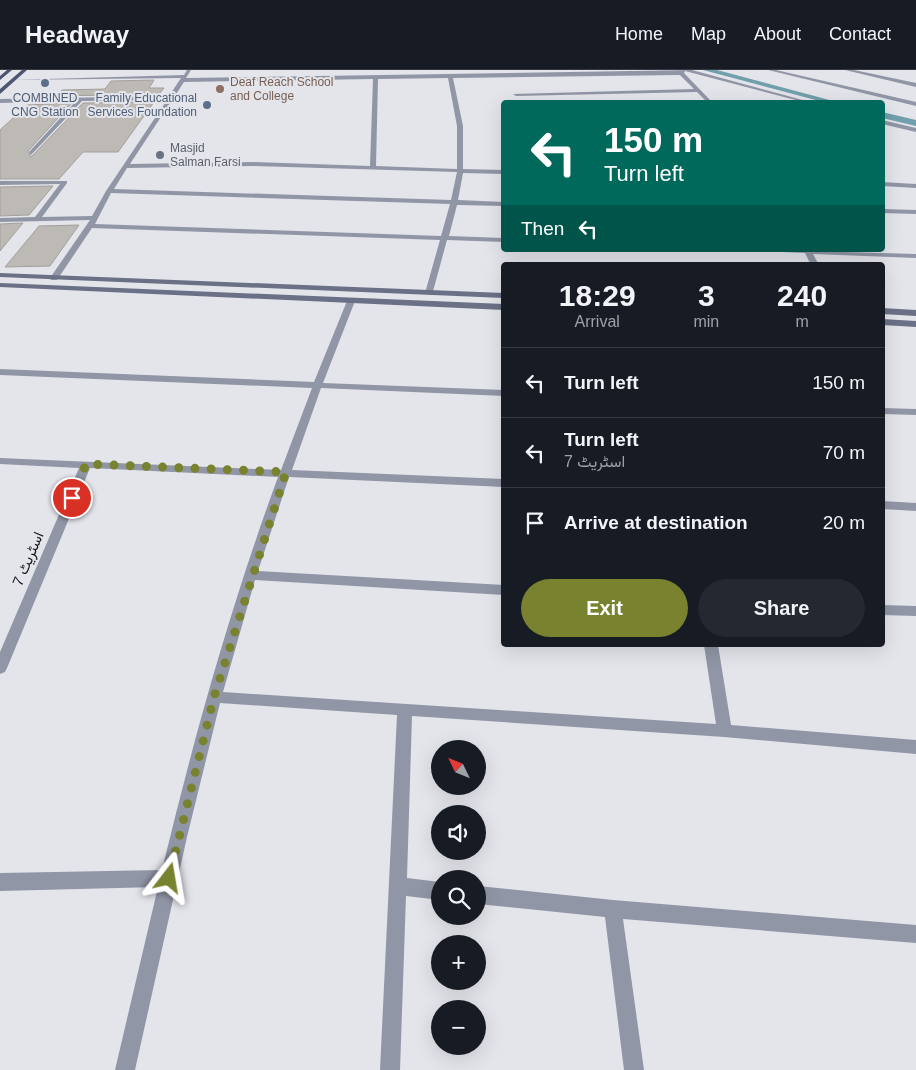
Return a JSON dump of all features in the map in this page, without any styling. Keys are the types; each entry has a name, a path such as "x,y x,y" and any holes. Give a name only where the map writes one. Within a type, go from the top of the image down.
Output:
{"main road":[{"path":"0,78 10,70"},
{"path":"0,92 25,70"}],"street":[{"path":"72,78 80,70"},
{"path":"141,77 148,70"},
{"path":"259,79 262,70"},
{"path":"331,78 333,70"},
{"path":"770,70 916,104"},
{"path":"847,70 916,85"},
{"path":"841,87 880,70"},
{"path":"14,80 186,75 259,79 376,77 434,73 450,76 513,73 683,71 799,100"},
{"path":"683,71 708,100"},
{"path":"513,73 516,94 519,100"},
{"path":"54,278 125,166 186,75"},
{"path":"429,293 454,203 460,171 460,126 450,76"},
{"path":"373,168 376,77"},
{"path":"28,85 34,79"},
{"path":"516,94 698,90"},
{"path":"0,110 16,96"},
{"path":"0,101 170,98"},
{"path":"31,154 80,100"},
{"path":"885,123 916,130"},
{"path":"125,166 253,164 501,172"},
{"path":"0,183 66,182 37,219"},
{"path":"885,184 916,186"},
{"path":"109,191 501,204"},
{"path":"885,211 916,212"},
{"path":"0,220 37,219 501,240"},
{"path":"844,252 916,256"},
{"path":"0,275 501,296"},
{"path":"0,285 501,307"},
{"path":"124,1070 214,697 251,576 286,472 317,384 351,301"},
{"path":"885,311 916,313"},
{"path":"885,322 916,324"},
{"path":"0,372 501,393"},
{"path":"885,411 916,412"},
{"path":"0,461 501,483"},
{"name":"اسٹریٹ 7","path":"0,668 86,464"},
{"path":"885,505 916,507"},
{"path":"251,576 501,590"},
{"path":"885,610 916,611"},
{"path":"711,647 724,731"},
{"path":"214,697 724,731 916,747"},
{"path":"390,1070 404,710"},
{"path":"0,882 169,878"},
{"path":"397,886 431,890"},
{"path":"486,896 613,909 916,934"},
{"path":"613,909 634,1070"}],"building":[{"path":"154,80 149,88 164,88 159,94 56,96 62,90 105,89 111,81"},
{"path":"154,102 118,152 83,152 59,179 0,179 0,130 27,105 72,103 28,151 31,157 83,103"},
{"path":"53,186 29,215 0,216 0,187"},
{"path":"23,223 0,251 0,224"},
{"path":"79,225 50,266 5,267 39,226"}],"waterway":[{"path":"707,70 824,100"},
{"path":"885,116 916,123"}],"place":[{"name":"COMBINED CNG Station","path":"45,83"},
{"name":"Deaf Reach School and College","path":"220,89"},
{"name":"Family Educational Services Foundation","path":"207,105"},
{"name":"Masjid Salman Farsi","path":"160,155"}],"route":[{"path":"72,498 86,464 286,472 251,576 214,697 169,878"}]}
